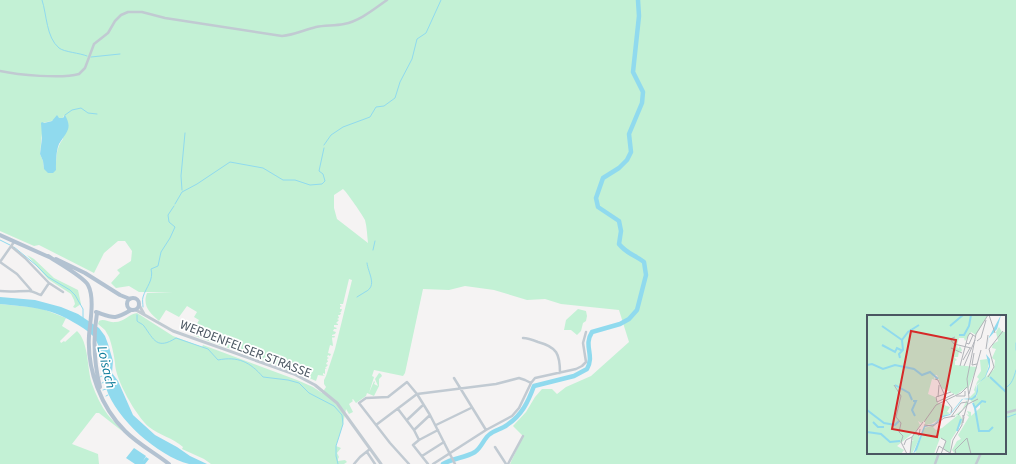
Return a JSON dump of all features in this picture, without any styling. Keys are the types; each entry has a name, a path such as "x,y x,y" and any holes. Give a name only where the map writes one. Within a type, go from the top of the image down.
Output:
{"main road":[{"path":"0,235 85,273 120,295 130,299 136,299 139,305 133,310 117,318 95,312"},
{"path":"48,256 87,283 91,299 89,355 92,370 102,397 124,430 134,439 168,463"},
{"path":"120,295 127,305 133,310"},
{"path":"123,315 130,299"},
{"path":"90,320 95,312"},
{"path":"95,312 96,323 94,342 96,372 102,397"},
{"path":"96,323 99,317 106,315"}],"street":[{"path":"0,71 46,76 66,76 79,74 86,66 94,44 108,33 118,17 128,12 142,12 165,18 282,36 292,35 318,26 349,23 363,16 387,0"},
{"path":"14,241 12,247 0,262 17,274 31,290 37,294 41,294 49,283"},
{"path":"12,247 49,283 63,292"},
{"path":"0,291 21,292 31,290"},
{"path":"139,305 144,314"},
{"name":"WERDENFELSER STRASSE","path":"133,310 144,314 173,331 294,374 315,385 336,403 381,464"},
{"path":"433,464 486,430 504,421 516,412 523,402 531,383 538,377 576,369 585,364 586,358 583,343 586,332"},
{"path":"522,338 552,347 558,356 560,372"},
{"path":"454,378 471,408 486,430"},
{"path":"376,425 417,394 496,384 519,378 531,383"},
{"path":"409,464 390,443 359,403 366,398 388,397 407,382 417,394 436,425 450,453 450,457 455,464"},
{"path":"407,420 423,405"},
{"path":"436,425 471,408"},
{"path":"398,409 414,430 419,440"},
{"path":"1006,413 1016,410"},
{"path":"414,430 430,415"},
{"path":"428,464 413,445 419,440 438,430"},
{"path":"495,447 507,464 523,436"},
{"path":"422,456 444,442"},
{"path":"354,464 370,449"},
{"path":"367,452 375,464"},
{"path":"935,464 939,454"},
{"path":"976,464 981,454"}],"green space":[{"path":"0,0 1016,0 1016,464 510,464 523,436 513,426 526,412 542,389 552,389 557,394 566,387 591,376 629,342 619,310 561,304 545,299 527,300 494,290 465,286 449,290 423,289 405,373 403,376 374,370 372,376 374,377 369,393 374,381 374,384 378,386 375,379 379,373 382,376 379,379 379,386 374,396 367,393 366,396 356,403 353,399 353,401 349,404 353,412 349,414 346,409 336,446 341,448 337,453 339,457 338,461 345,460 347,462 344,464 211,464 204,459 182,449 183,447 179,444 153,430 138,415 118,378 109,337 105,330 98,324 99,321 103,320 118,322 137,313 173,336 202,347 203,345 297,380 322,393 326,387 324,380 335,349 352,280 349,279 343,304 340,304 342,306 340,309 342,309 341,312 339,312 341,313 340,315 338,315 339,318 337,319 339,320 336,323 338,325 334,325 334,327 337,328 333,331 336,332 335,334 332,335 335,336 332,338 333,346 330,345 328,353 331,354 327,357 329,358 327,359 328,362 326,364 328,365 325,368 327,369 325,369 325,374 323,373 325,376 318,375 316,381 195,336 192,333 199,320 194,317 197,312 187,306 179,317 166,310 159,321 150,312 146,305 147,293 173,292 139,292 129,286 116,288 111,283 120,273 117,270 131,261 132,251 125,241 118,241 104,253 94,273 39,245 34,246 0,231","holes":["64,115 63,139 56,157 56,170 44,169 40,154 43,123 63,118","343,189 365,220 368,243 337,219 334,208 334,195"]},
{"path":"27,255 34,259 54,278 78,290 81,304 75,308 73,307 75,304 71,294 48,279"},
{"path":"0,304 40,308 66,318 62,326 70,331 60,341 61,343 64,341 65,342 77,331 81,336 86,349 90,378 95,392 105,412 122,431 99,413 96,413 72,444 98,454 99,464 0,464"},
{"path":"578,309 586,311 587,316 581,331 577,335 571,330 564,330 566,320"}],"water":[{"path":"57,115 59,118 63,118 65,115 68,130 58,147 56,170 53,173 48,173 44,169 40,154 42,138 41,123 52,121"},
{"name":"Loisach","path":"0,297 35,300 61,307 78,314 99,328 105,336 113,361 112,373 118,381 133,415 155,435 190,456 207,464 189,464 177,460 152,445 128,424 111,400 106,388 101,355 97,342 93,336 78,325 55,313 29,307 0,304"},
{"path":"134,448 146,456 143,461 146,457 149,459 145,464 135,464 126,458"}],"waterway":[{"path":"42,0 49,32 59,48 87,56"},
{"path":"324,145 331,135 343,127 370,117 376,107 384,106 395,98 400,82 412,59 417,39 426,33 441,0"},
{"path":"443,464 475,452 488,436 517,417 524,408 534,386 574,376 587,369 590,359 589,342 592,332 620,324 629,319 637,310 646,275 644,262 628,252 619,244 621,231 619,221 598,207 596,198 603,178 619,168 627,160 631,152 629,134 642,103 643,92 633,72 639,16 638,0"},
{"path":"91,57 120,54"},
{"path":"65,115 72,110 81,108 88,113 97,114"},
{"path":"182,190 181,176 185,133"},
{"path":"175,204 182,192 230,162 263,168 283,180 295,180 310,185 322,184 325,181 323,174 319,171 324,148"},
{"path":"143,307 144,293 151,280 151,269 158,266 161,252 175,227 169,222 168,215 174,206"},
{"path":"0,240 10,245"},
{"path":"373,250 375,241"},
{"path":"14,247 48,277 70,290 75,295 83,309 83,318"},
{"path":"357,297 369,289 372,283 367,263"},
{"path":"137,315 137,321 143,325 157,342 170,342 176,338 208,349 218,360 232,359 243,361 253,367 263,377 299,383 309,393 334,406 342,415 343,424 336,446 338,464"},
{"path":"1016,343 1016,350"},
{"path":"1006,388 1011,383 1016,370"},
{"path":"1006,416 1016,414"}]}
